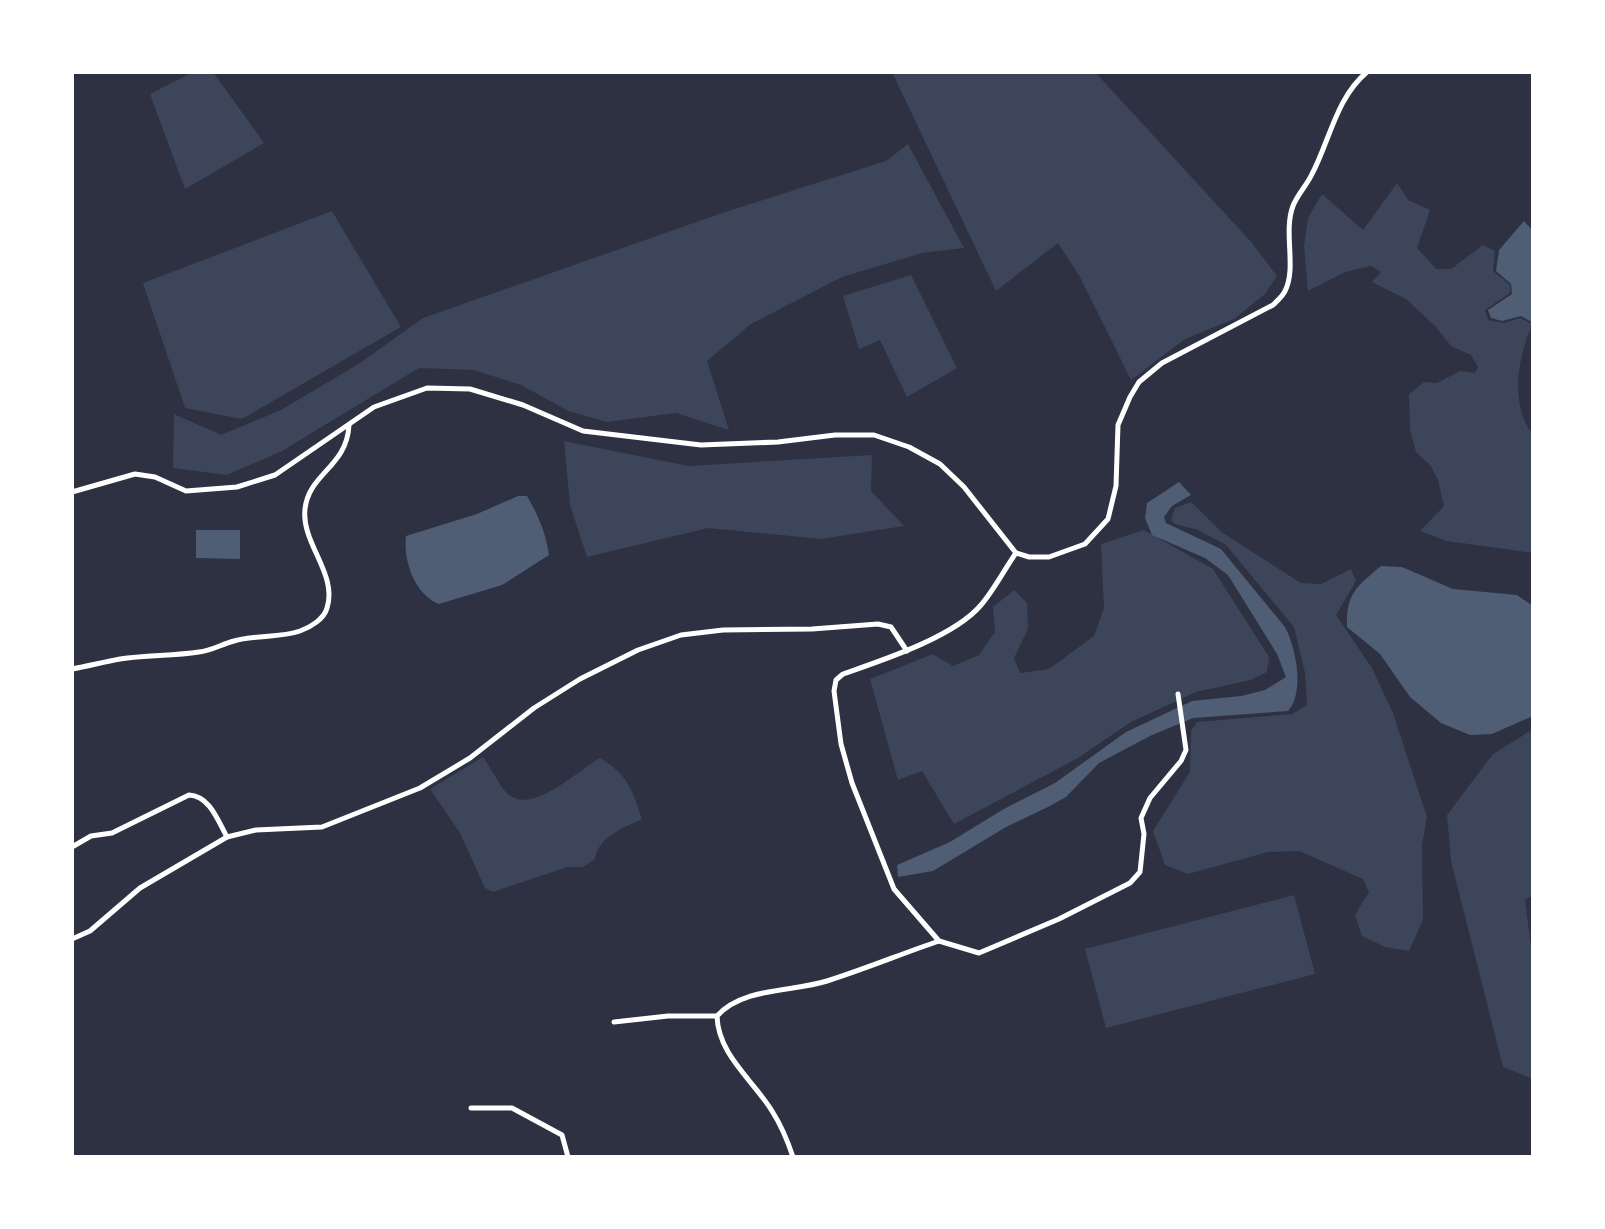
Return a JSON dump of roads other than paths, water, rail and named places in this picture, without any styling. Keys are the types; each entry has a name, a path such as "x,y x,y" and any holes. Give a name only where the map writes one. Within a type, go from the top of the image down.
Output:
{"street":[{"path":"72,492 135,474 155,477 186,491 237,487 275,475 374,407 427,388 470,389 523,405 583,431 701,445 874,435 909,447 940,464 964,487 1016,553 1029,557 1049,557 1085,544 1108,519 1116,486 1118,425 1139,382 1162,363 1273,305 1285,292 1289,275 1288,233 1293,206 1313,172 1344,102 1367,72"},
{"path":"72,669 121,659 203,652 234,641 299,632 313,625 327,612 329,598 304,512 313,484 333,467 346,444 349,424"},
{"path":"1016,553 982,605 968,619 907,651 843,674 836,680 834,691 841,744 886,871 908,906 939,941 979,953 1059,919 1130,883 1140,872 1144,834 1141,818 1150,798 1181,761 1186,750 1178,694"},
{"path":"72,939 90,931 140,888 227,837 256,830 322,827 420,788 470,758 534,708 580,679 638,650 681,635 723,630 812,629 878,624 891,627 907,651"},
{"path":"72,847 91,836 112,833 189,795 207,802 227,837"},
{"path":"793,1157 772,1110 728,1052 717,1030 717,1016 723,1009 742,999 826,982 939,941"},
{"path":"614,1022 668,1016 717,1016"},
{"path":"471,1108 512,1108 562,1135 568,1157"}]}
